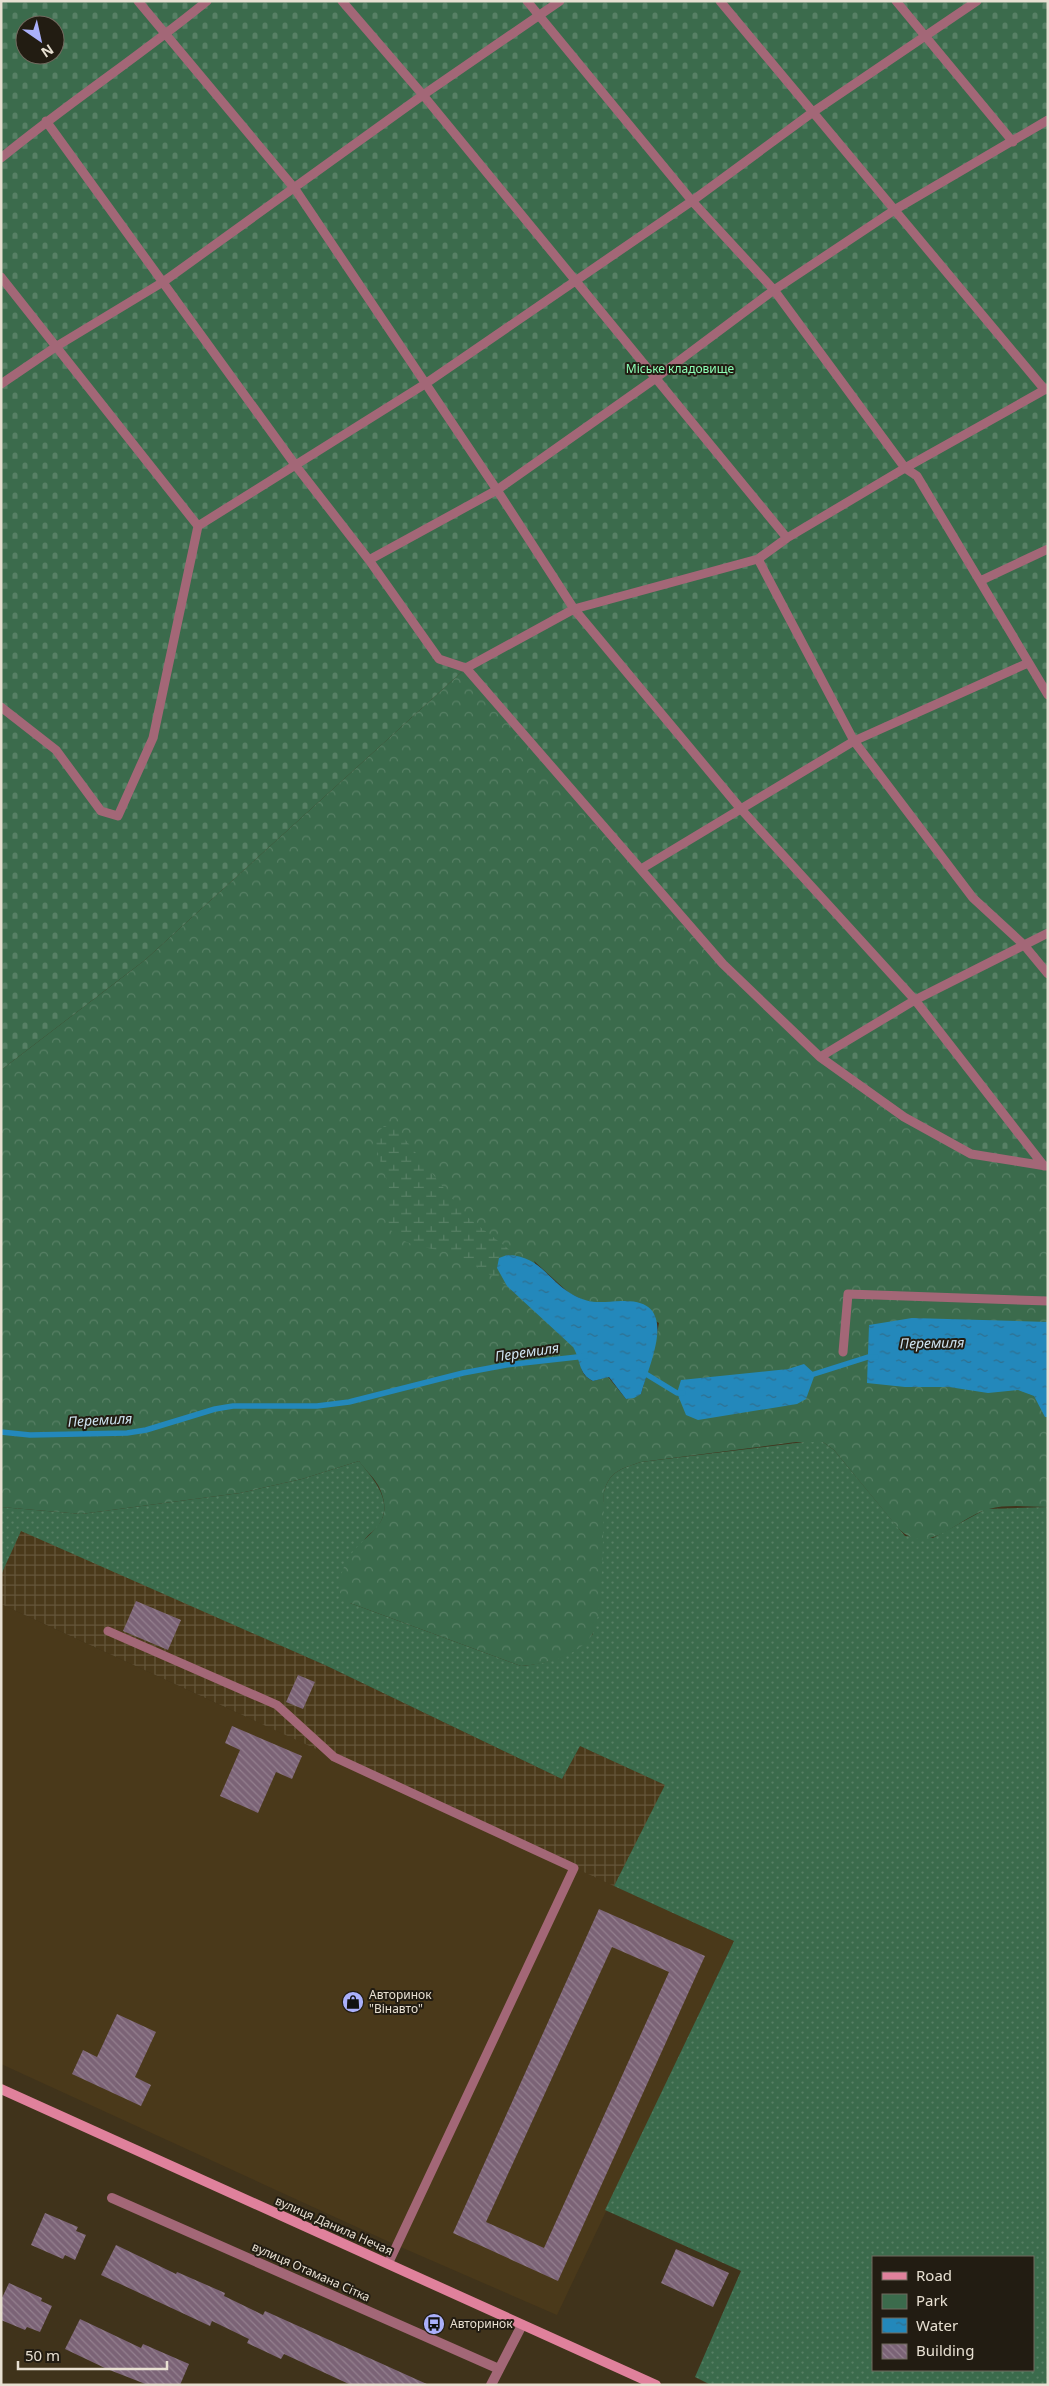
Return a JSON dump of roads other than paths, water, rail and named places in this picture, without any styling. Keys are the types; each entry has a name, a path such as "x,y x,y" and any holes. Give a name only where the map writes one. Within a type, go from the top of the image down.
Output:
{"main road":[{"name":"вулиця Данила Нечая","path":"1,2089 656,2385"}],"street":[{"name":"вулиця Отамана Сітка","path":"112,2198 499,2369"},
{"path":"491,2385 522,2325"}],"lane":[{"path":"138,1 295,189 574,609 740,808 915,1000 1046,1166"},
{"path":"1,158 46,122 167,34 207,1"},
{"path":"342,1 423,95 787,538"},
{"path":"527,1 692,201 774,290 905,468 917,476 1048,695"},
{"path":"1,384 57,346 163,282 295,189 423,95 560,1"},
{"path":"466,668 574,609 758,559 787,538 905,468 1046,389 720,1"},
{"path":"896,1 1013,142"},
{"path":"1,708 56,750 101,811 118,816 153,738 198,526 425,384 692,201 813,112 977,1"},
{"path":"369,560 496,490 656,378 774,290 896,209 1048,120"},
{"path":"46,122 296,466 369,560 438,659 466,668 723,964 820,1057 904,1118 971,1154 1046,1166"},
{"path":"1,277 198,526"},
{"path":"980,581 1048,549"},
{"path":"758,559 854,740 974,898 1024,945 1048,974"},
{"path":"641,869 854,740 1028,663"},
{"path":"820,1057 915,1000 1048,933"},
{"path":"843,1352 848,1294 1048,1301"},
{"path":"108,1631 277,1705 334,1758 574,1868 388,2264"}],"water":[{"path":"507,1255 527,1259 577,1297 595,1302 621,1301 640,1303 651,1310 657,1320 657,1334 655,1349 641,1394 634,1398 626,1399 609,1377 593,1381 585,1375 573,1347 507,1286 497,1268 499,1258"},
{"path":"912,1318 1048,1322 1048,1417 1045,1417 1034,1396 1018,1390 988,1393 949,1387 905,1387 867,1383 869,1325"},
{"path":"804,1364 815,1374 806,1399 797,1404 698,1420 686,1415 677,1393 681,1380 788,1369"}],"waterway":[{"name":"Перемиля","path":"1,1432 30,1435 127,1433 146,1430 215,1409 233,1406 317,1406 349,1402 463,1373 506,1365 586,1356"},
{"name":"Перемиля","path":"808,1376 868,1357 876,1357"},
{"name":"Перемиля","path":"641,1371 677,1393 683,1393"}],"place":[{"name":"Авторинок \"Вінавто\"","path":"353,2002"},
{"name":"Авторинок","path":"434,2324"}],"park label":[{"name":"Міське кладовище","path":"680,369"}]}
